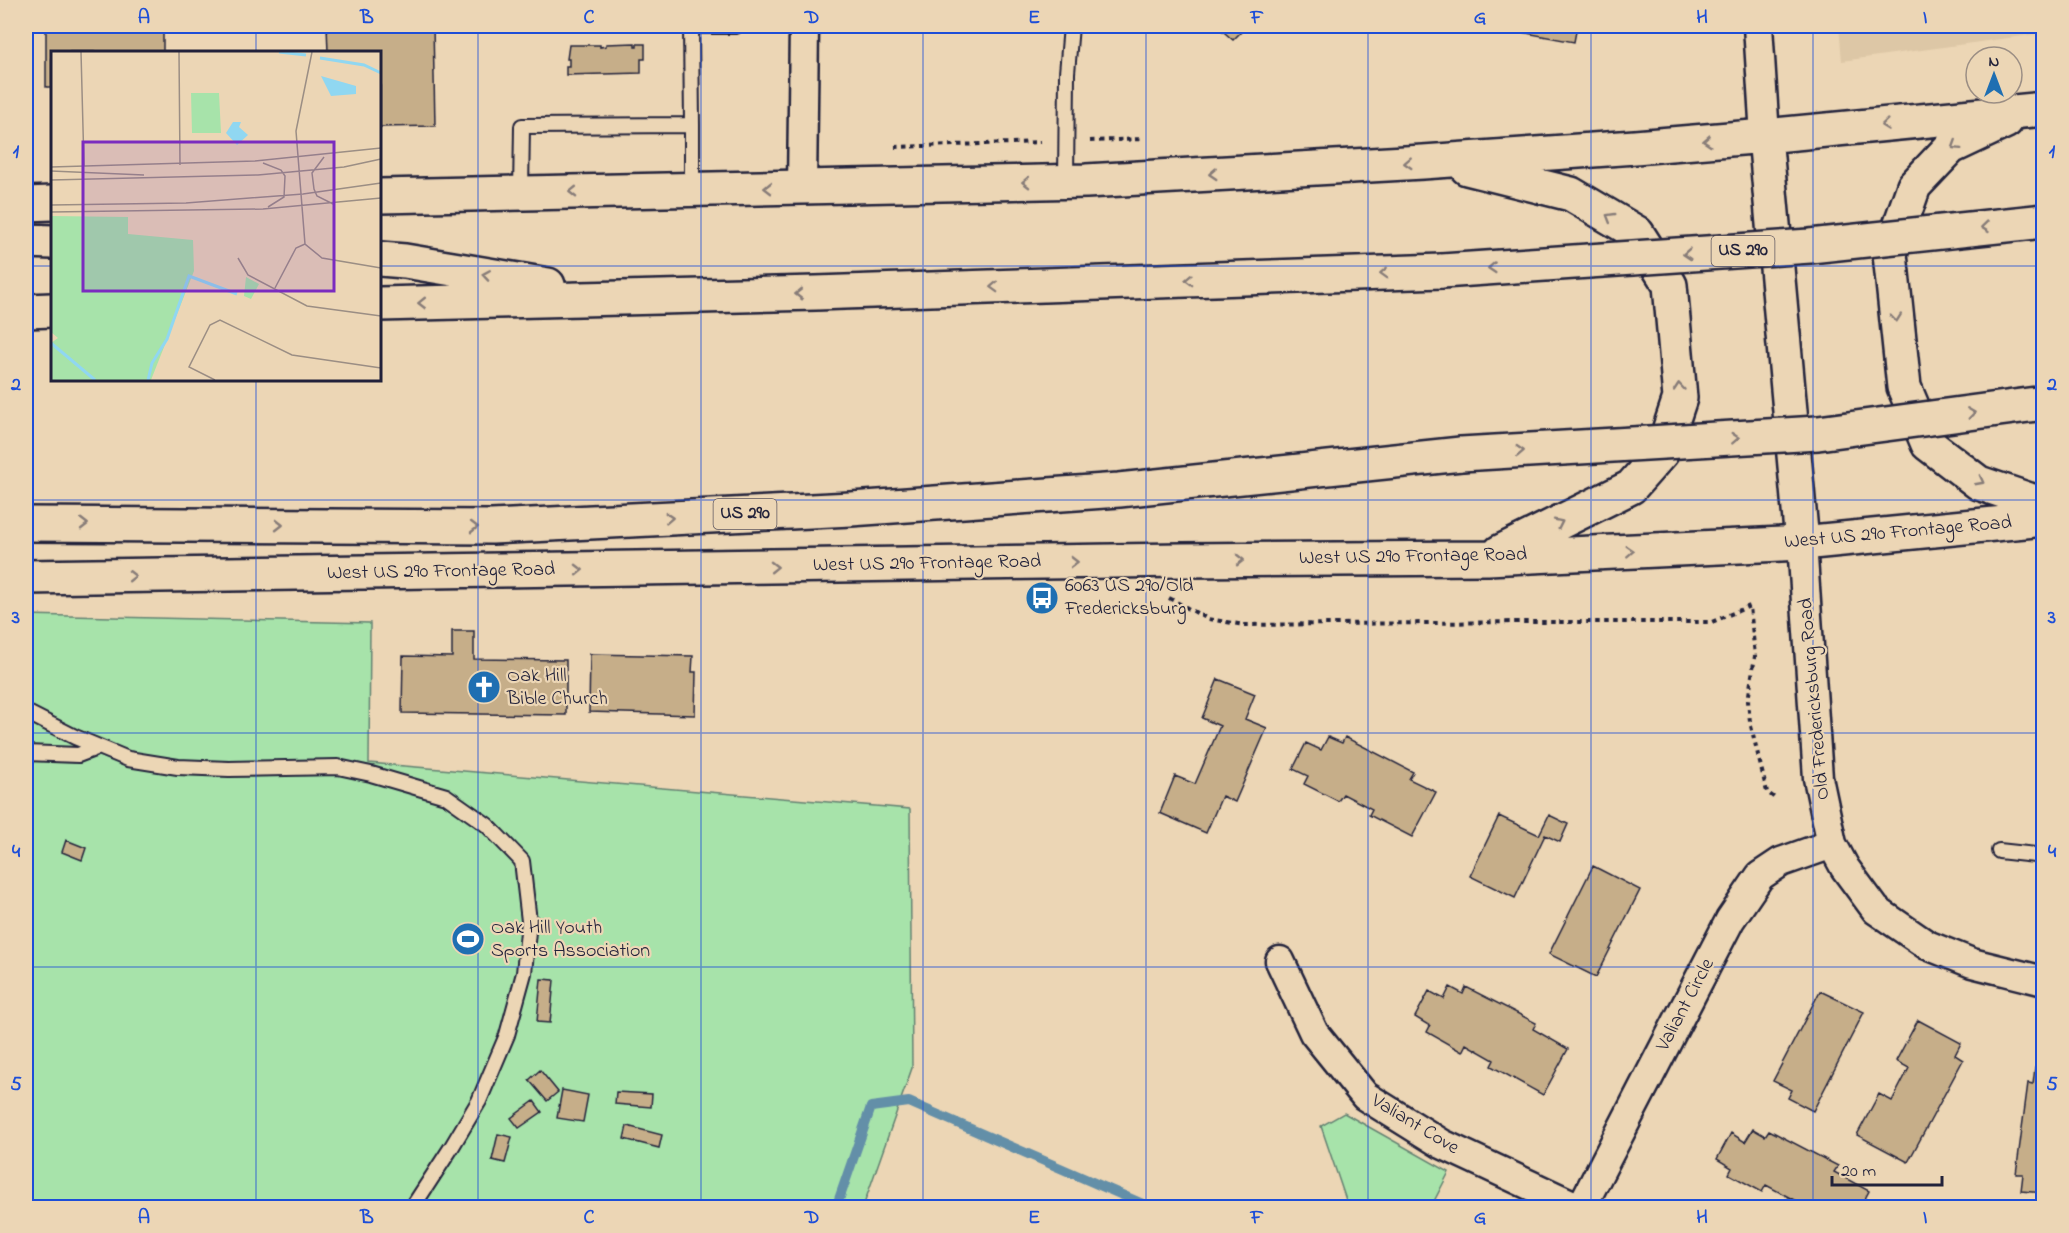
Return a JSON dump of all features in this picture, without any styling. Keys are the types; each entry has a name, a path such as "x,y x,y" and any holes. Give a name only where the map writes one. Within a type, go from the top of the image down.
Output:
{"main road":[{"path":"381,196 1066,182 1441,161 1765,136 2035,110"},
{"path":"2035,110 1952,147 1914,186 1890,254 1904,387 1928,444 1979,483 2043,505"},
{"path":"1765,136 1802,543"},
{"path":"1441,161 1571,194 1637,233 1670,285 1680,398 1662,452 1631,487 1488,558"},
{"path":"26,204 51,203"},
{"name":"US 290","path":"381,304 816,293 1442,271 1810,246 2043,221"},
{"path":"26,241 51,242"},
{"path":"381,259 627,297"},
{"path":"26,311 51,310"},
{"name":"US 290","path":"26,524 492,527 851,509 1119,490 1461,454 1818,433 2043,403"},
{"name":"West US 290 Frontage Road","path":"26,577 1488,558 1802,543 2043,519"}],"street":[{"path":"802,188 804,26"},
{"path":"1758,26 1765,136"},
{"name":"Old Fredericksburg Road","path":"1802,543 1818,778 1832,844 1845,868 1876,910 1927,945 1972,963 2043,981"},
{"name":"Valiant Circle","path":"1580,1208 1730,920 1760,876 1780,861 1832,844"},
{"name":"Valiant Cove","path":"1280,961 1314,1033 1365,1096 1442,1144 1580,1208"}],"lane":[{"path":"692,189 691,26 736,26"},
{"path":"1066,182 1067,73 1071,26"},
{"path":"521,193 522,126 692,125"},
{"path":"26,712 128,759 178,767 229,769 338,767 446,796 488,825 522,861 529,921 524,973 507,1035 478,1101 412,1208"},
{"path":"26,753 78,755 99,747"},
{"path":"1999,851 2043,856"}],"path":[{"path":"1163,596 1172,598 1208,619 1244,625 1712,622 1750,606 1755,656 1748,702 1750,722 1767,792 1776,799"}],"shaded area":[{"path":"1839,26 2043,26 2044,33 1842,61"}],"green space":[{"name":"Oak Hill Youth Sports Association","path":"26,615 370,623 369,763 910,809 912,1068 863,1207 26,1207"},
{"path":"1344,1113 1449,1172 1431,1207 1346,1207 1347,1203 1321,1126"}],"building":[{"path":"46,26 163,26 163,51 51,51 51,87 46,87"},
{"path":"327,26 433,26 435,126 381,127 381,51 328,51"},
{"path":"1217,26 1247,26 1233,40"},
{"path":"1500,26 1577,26 1574,42 1499,28"},
{"path":"635,43 635,47 637,44 645,44 645,59 641,59 641,73 566,75 566,66 569,66 569,59 567,59 569,45 600,45 600,47 606,44"},
{"name":"Oak Hill Bible Church","path":"452,631 474,631 474,659 566,660 566,715 402,713 403,656 452,657"},
{"path":"590,654 693,656 692,672 696,672 695,715 589,712"},
{"path":"1218,679 1255,694 1245,719 1267,728 1235,802 1222,796 1206,833 1160,813 1175,776 1195,784 1220,726 1202,718"},
{"path":"1328,737 1342,743 1345,737 1413,772 1409,779 1436,792 1412,837 1369,815 1372,809 1343,794 1338,801 1304,784 1308,776 1293,769 1306,743 1321,750"},
{"path":"1549,815 1568,824 1560,842 1545,835 1515,898 1470,876 1499,816 1539,835"},
{"path":"66,840 86,848 82,860 62,852"},
{"path":"1593,866 1640,890 1596,977 1549,954"},
{"path":"541,979 554,980 550,1023 537,1022"},
{"path":"1450,987 1463,994 1466,987 1536,1023 1533,1029 1568,1049 1543,1095 1491,1066 1494,1060 1466,1044 1462,1052 1427,1032 1430,1026 1415,1017 1429,991 1444,999"},
{"path":"1820,991 1864,1012 1813,1111 1788,1098 1792,1090 1773,1081"},
{"path":"1918,1020 1961,1043 1955,1055 1963,1060 1908,1162 1857,1135 1879,1094 1892,1101 1909,1068 1896,1061"},
{"path":"2035,1068 2044,1069 2044,1193 2021,1191 2023,1174 2016,1174 2028,1083 2033,1084"},
{"path":"540,1070 558,1092 547,1101 529,1080"},
{"path":"562,1090 588,1095 583,1122 557,1118"},
{"path":"616,1092 652,1094 651,1107 615,1104"},
{"path":"534,1101 542,1112 519,1128 511,1118"},
{"path":"627,1126 662,1135 659,1148 624,1139"},
{"path":"1753,1129 1765,1136 1769,1130 1838,1166 1834,1172 1869,1191 1860,1208 1794,1208 1796,1201 1766,1185 1762,1192 1729,1174 1732,1168 1717,1159 1731,1133 1745,1142"},
{"path":"498,1134 512,1137 505,1163 492,1160"}],"waterway":[{"path":"836,1208 871,1107 909,1102 1152,1208"}],"place":[{"name":"6063 US 290/Old Fredericksburg","path":"1042,598"},
{"name":"Oak Hill Bible Church","path":"484,687"},
{"name":"Oak Hill Youth Sports Association","path":"468,939"}]}
